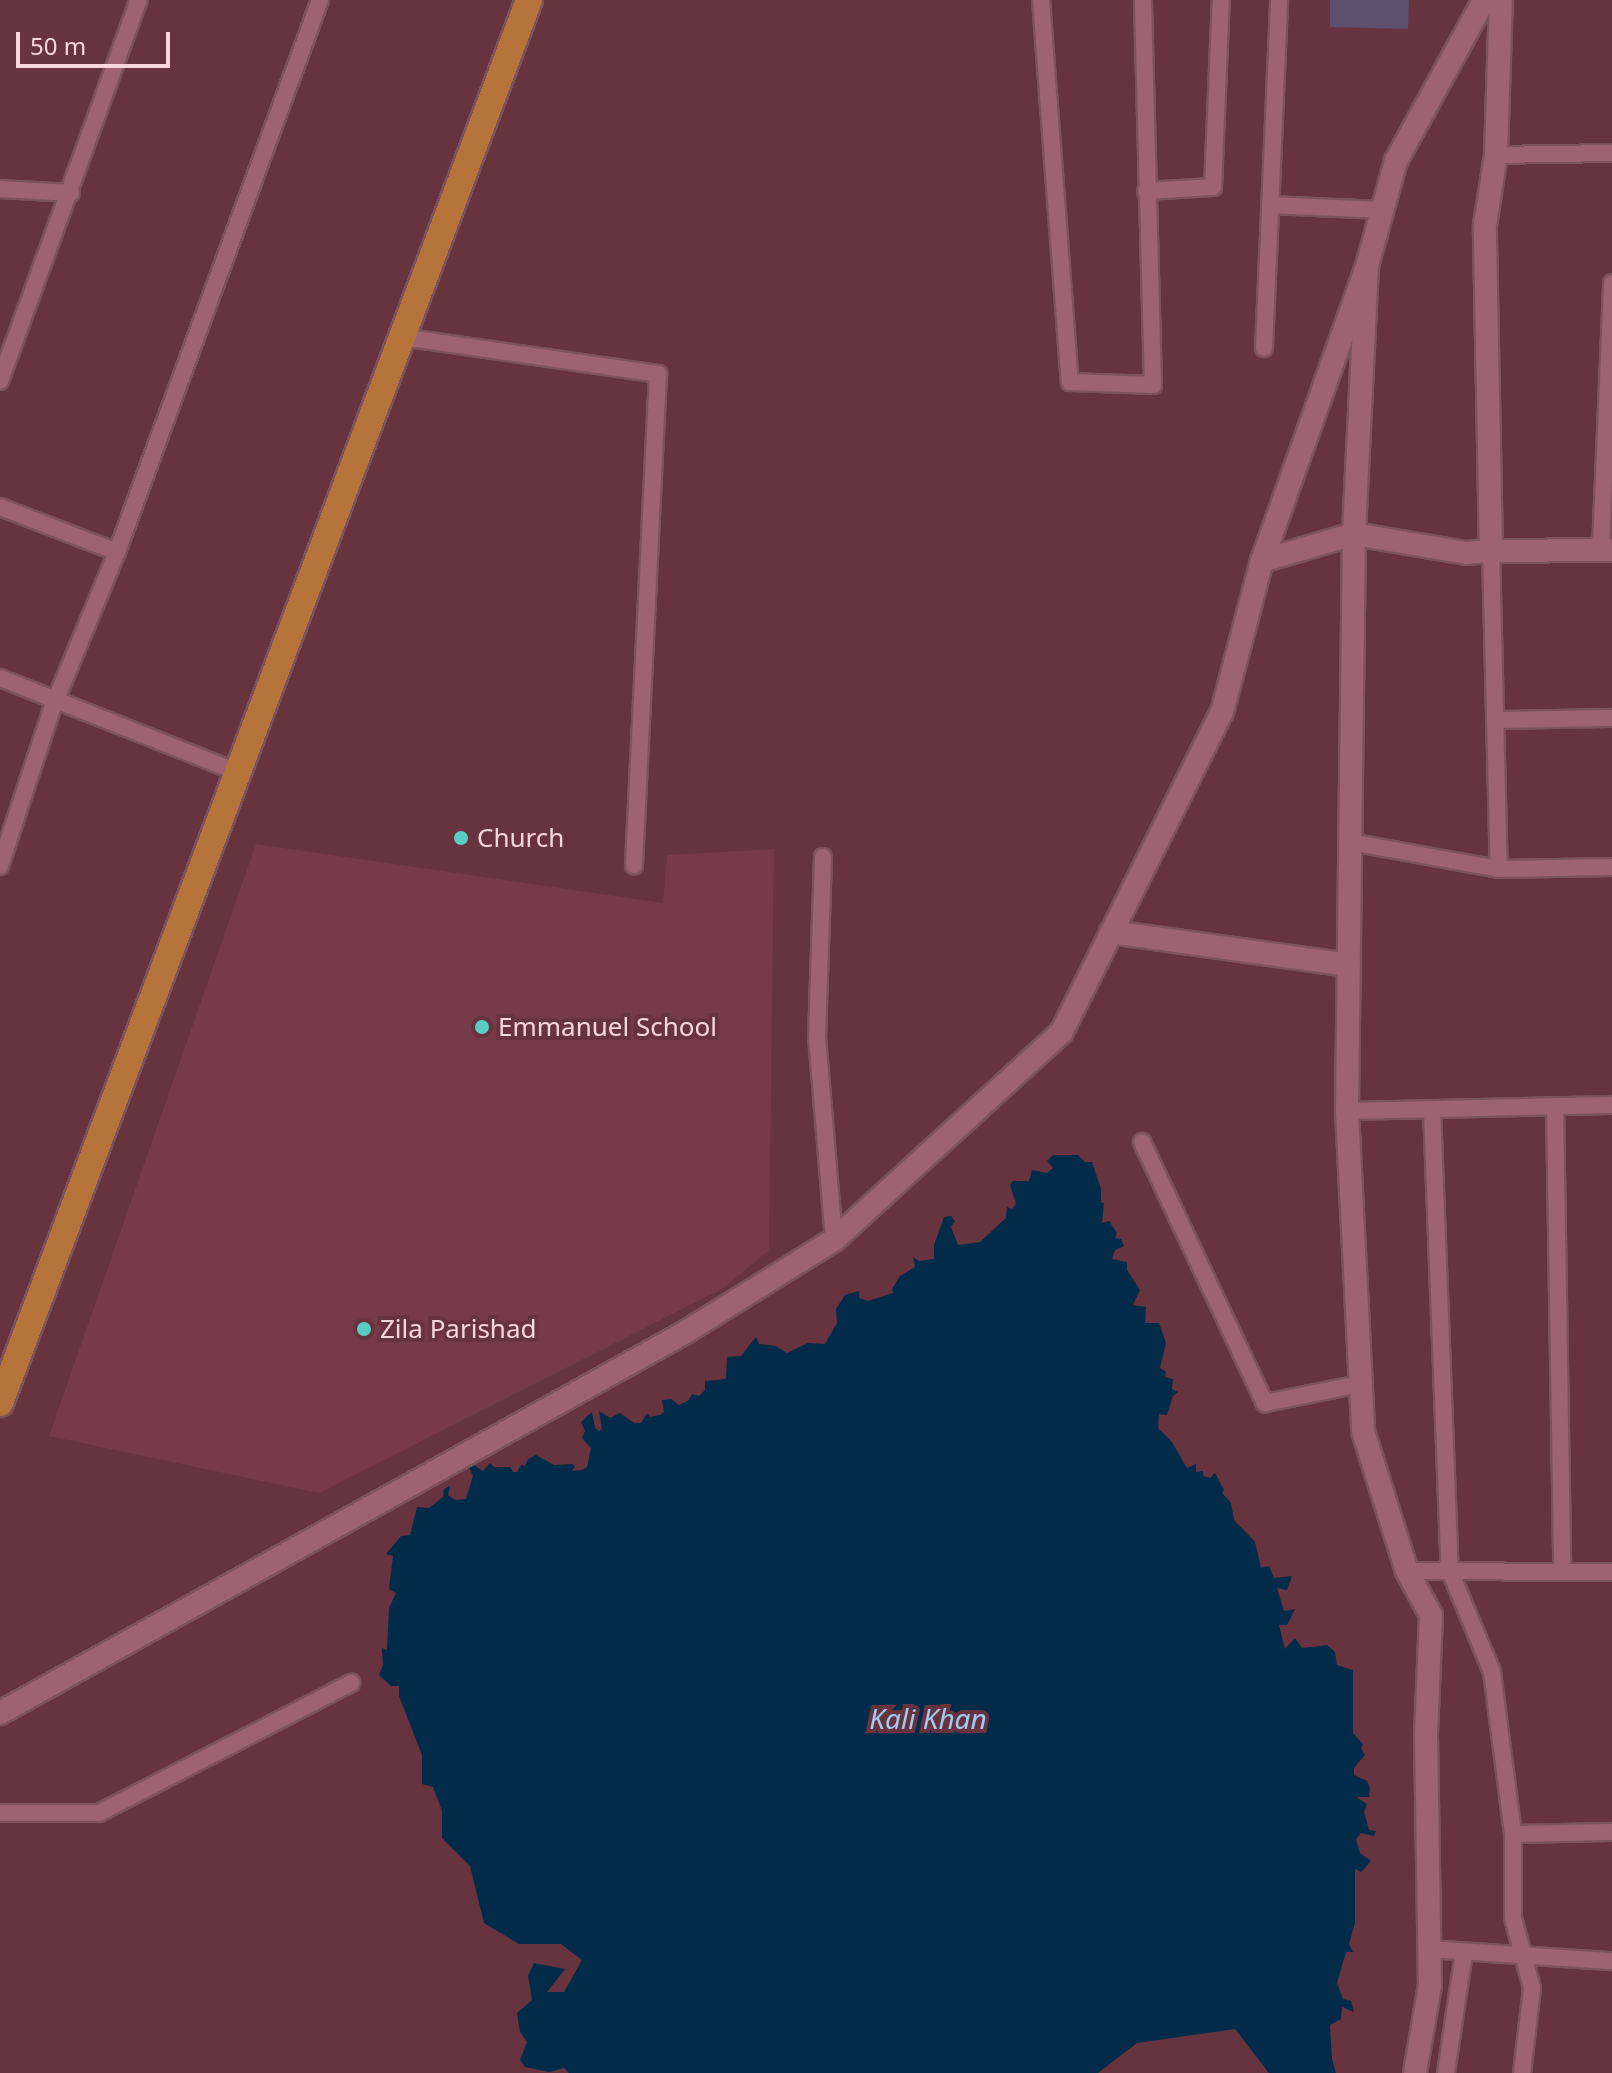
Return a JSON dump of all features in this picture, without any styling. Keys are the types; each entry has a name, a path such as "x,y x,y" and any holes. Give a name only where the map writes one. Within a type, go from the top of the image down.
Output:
{"highway":[{"path":"0,1403 529,0"}],"main road":[{"path":"0,1713 684,1333 834,1240 1061,1033 1222,712 1262,561 1367,266 1396,161 1484,0"},
{"path":"1491,551 1485,225 1496,155 1501,0"},
{"path":"1367,266 1354,534 1347,1111 1363,1431 1407,1571 1431,1615 1426,1735 1430,1985 1415,2073"},
{"path":"1262,561 1354,534 1466,553 1606,550"},
{"path":"1111,932 1349,965"}],"street":[{"path":"0,381 139,0"},
{"path":"0,866 57,698 117,552 320,0"},
{"path":"1041,0 1070,382 1153,385 1143,0"},
{"path":"1146,191 1213,187 1221,0"},
{"path":"1264,348 1279,0"},
{"path":"1496,155 1612,153"},
{"path":"0,189 71,193"},
{"path":"1270,205 1382,210"},
{"path":"1606,550 1612,283"},
{"path":"402,337 658,374 634,865"},
{"path":"0,507 117,552"},
{"path":"1491,551 1499,869"},
{"path":"0,678 57,698 237,772"},
{"path":"1495,720 1612,718"},
{"path":"1350,842 1499,869 1612,867"},
{"path":"823,857 817,1037 834,1240"},
{"path":"1347,1111 1612,1105"},
{"path":"1555,1106 1562,1572"},
{"path":"1432,1109 1450,1571 1492,1672 1513,1834 1513,1918 1532,1988 1522,2073"},
{"path":"1142,1142 1265,1403 1360,1384"},
{"path":"1407,1571 1612,1572"},
{"path":"0,1813 99,1813 351,1683"},
{"path":"1513,1834 1612,1832"},
{"path":"1429,1949 1612,1961"},
{"path":"1446,2073 1464,1952"}],"shaded area":[{"path":"1330,0 1409,0 1408,29 1330,27"},
{"path":"256,844 663,903 667,855 774,849 769,1250 722,1289 319,1493 49,1436"}],"water":[{"name":"Kali Khan","path":"1053,1155 1078,1155 1085,1162 1092,1162 1101,1189 1101,1202 1104,1203 1102,1223 1109,1221 1117,1233 1115,1238 1121,1239 1124,1246 1115,1250 1112,1259 1127,1262 1127,1270 1140,1290 1133,1305 1146,1307 1145,1323 1159,1323 1166,1343 1160,1368 1166,1372 1165,1377 1173,1379 1172,1389 1178,1392 1173,1396 1167,1415 1159,1414 1158,1428 1172,1442 1187,1468 1196,1464 1196,1472 1203,1471 1203,1476 1210,1478 1215,1473 1224,1490 1222,1493 1231,1503 1234,1520 1255,1542 1261,1568 1269,1566 1274,1578 1292,1576 1287,1590 1277,1588 1284,1611 1295,1609 1287,1625 1279,1625 1285,1649 1295,1638 1302,1648 1327,1645 1335,1652 1337,1665 1353,1670 1353,1733 1363,1744 1361,1748 1365,1755 1354,1768 1354,1775 1367,1781 1370,1788 1369,1797 1356,1797 1367,1804 1364,1812 1369,1830 1376,1831 1374,1836 1361,1833 1356,1839 1360,1853 1371,1861 1361,1872 1355,1869 1355,1923 1349,1944 1353,1952 1346,1952 1337,1983 1343,1999 1351,2001 1354,2012 1342,2007 1341,2019 1330,2025 1336,2073 1269,2073 1235,2029 1137,2043 1098,2073 569,2073 564,2068 549,2072 525,2067 520,2060 527,2042 520,2032 517,2013 532,2000 528,1976 534,1963 565,1969 547,1992 564,1992 582,1960 561,1944 519,1944 484,1923 470,1866 442,1838 442,1811 433,1787 422,1784 422,1755 399,1696 399,1686 391,1686 379,1675 383,1665 382,1648 387,1650 389,1608 396,1593 389,1589 393,1556 386,1554 401,1536 410,1535 417,1507 429,1508 443,1497 444,1489 450,1486 448,1495 455,1500 466,1499 473,1476 469,1467 474,1465 483,1471 490,1463 494,1467 510,1467 517,1472 521,1465 525,1466 528,1459 536,1455 554,1465 572,1464 575,1466 572,1471 582,1470 587,1467 591,1448 582,1438 585,1431 581,1422 592,1412 595,1428 599,1431 602,1429 599,1411 610,1418 620,1413 634,1423 641,1423 647,1413 650,1417 660,1415 664,1412 662,1400 671,1399 679,1405 689,1400 692,1394 699,1396 705,1390 705,1381 726,1379 727,1357 741,1356 756,1337 759,1344 776,1346 787,1353 808,1343 825,1344 837,1323 836,1309 845,1295 859,1291 859,1298 868,1301 893,1293 892,1289 900,1276 915,1267 913,1257 919,1261 934,1259 934,1245 944,1217 951,1216 955,1221 951,1227 958,1245 980,1242 1006,1218 1007,1207 1012,1209 1016,1204 1010,1185 1013,1181 1029,1181 1032,1170 1047,1173 1053,1168 1047,1161"}],"place":[{"name":"Church","path":"461,838"},
{"name":"Emmanuel School","path":"482,1027"},
{"name":"Zila Parishad","path":"364,1329"}]}
